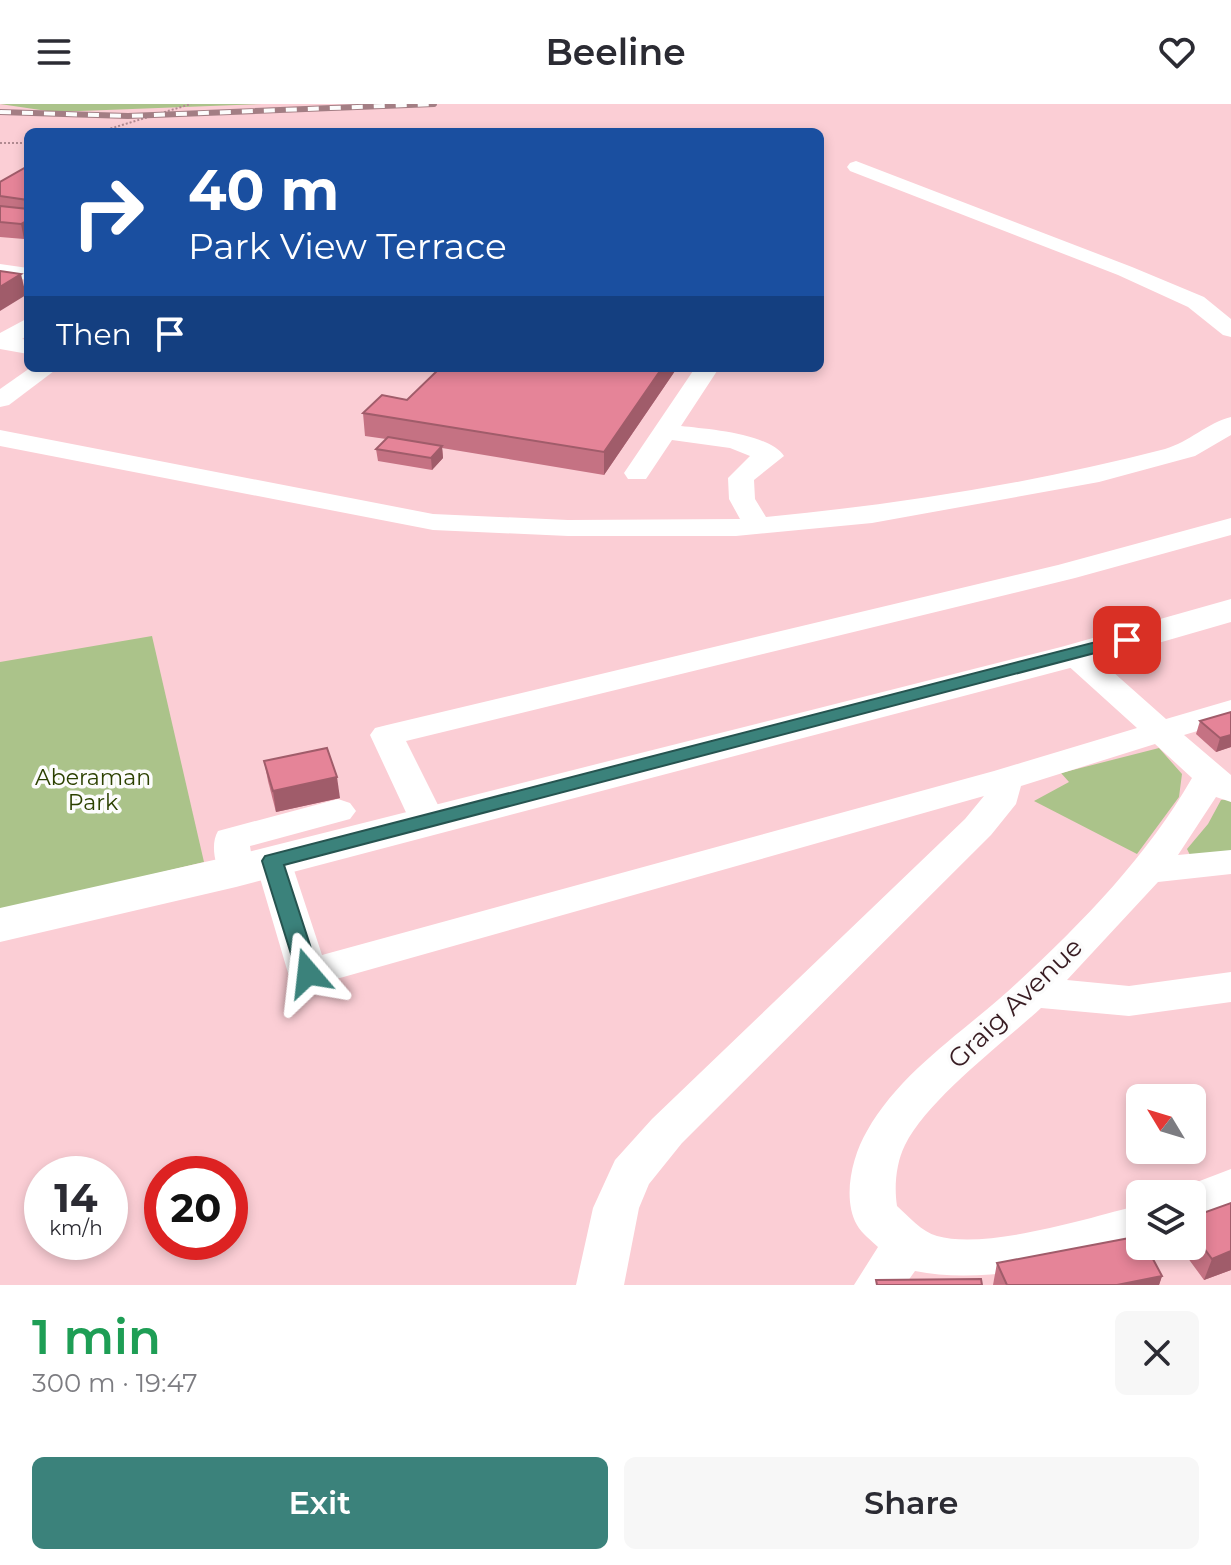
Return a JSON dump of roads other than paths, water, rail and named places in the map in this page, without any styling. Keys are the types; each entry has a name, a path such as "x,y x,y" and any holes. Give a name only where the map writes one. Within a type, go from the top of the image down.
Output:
{"main road":[{"path":"0,925 237,870 1075,655 1231,610"}],"street":[{"path":"856,167 1125,271 1196,302 1231,330"},
{"path":"0,270 24,273"},
{"path":"24,328 1,342 24,346"},
{"path":"0,400 40,372"},
{"path":"637,473 704,372"},
{"path":"0,438 433,522 568,528 757,526 872,515 1099,474 1186,451 1231,425"},
{"path":"665,431 736,441 771,456 761,460 741,478 742,499 757,526"},
{"path":"428,821 387,735 1065,572 1231,526"},
{"path":"1075,655 1220,783"},
{"path":"338,811 231,839 237,870 308,973 1006,779 1231,710"},
{"path":"600,1285 616,1208 631,1173 667,1131 978,827 999,804 1006,779"},
{"name":"Graig Avenue","path":"904,1241 875,1215 872,1186 883,1142 912,1100 1033,992 1147,871 1186,819 1220,783"},
{"path":"1147,871 1231,862"},
{"path":"1033,992 1129,1001 1231,987"},
{"path":"1206,1198 1231,1188"},
{"path":"878,1285 904,1241 929,1256 986,1259 1044,1250 1126,1229"}],"railway":[{"path":"0,112 128,116 434,104"}],"park label":[{"name":"Aberaman Park","path":"93,790"}]}
